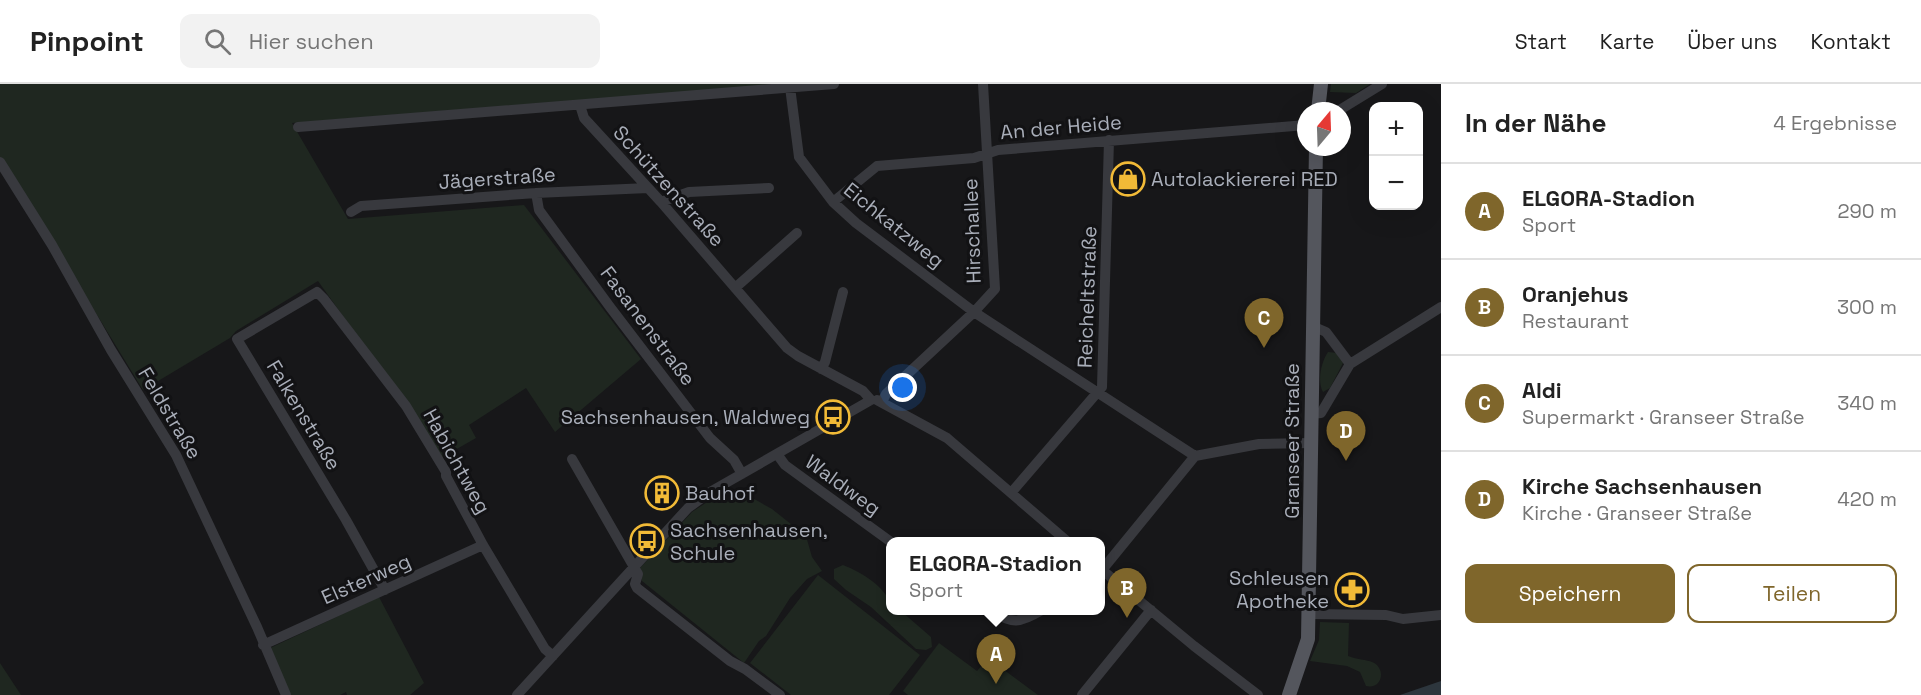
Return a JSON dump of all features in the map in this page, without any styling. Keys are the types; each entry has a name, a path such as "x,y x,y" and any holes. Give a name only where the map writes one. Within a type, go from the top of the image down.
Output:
{"main road":[{"path":"1319,102 1321,84"},
{"name":"Granseer Straße","path":"1289,695 1306,649 1309,614 1316,156"}],"street":[{"path":"298,128 834,84"},
{"name":"Hirschallee","path":"517,695 688,508 710,492 886,394 974,312 995,289 983,84"},
{"path":"1351,103 1382,84"},
{"name":"Eichkatzweg","path":"790,87 799,157 833,202 856,224 974,312 1194,456"},
{"name":"Schützenstraße","path":"580,105 584,118 661,202 787,348 863,391 876,401 947,438 1062,537"},
{"name":"An der Heide","path":"833,202 877,166 974,158 998,150 1297,126"},
{"name":"Reicheltstraße","path":"1011,493 1102,387 1109,140"},
{"name":"Feldstraße","path":"0,162 52,245 111,350 176,455 257,627 286,695"},
{"name":"Jägerstraße","path":"351,212 361,206 536,193 648,188"},
{"path":"661,202 689,192 769,188"},
{"name":"Fasanenstraße","path":"536,193 538,210 610,308 711,438 734,460 742,474"},
{"path":"735,288 797,233"},
{"name":"Habichtweg","path":"317,292 324,298 406,406 446,472 446,476 483,545 545,649 553,656"},
{"name":"Falkenstraße","path":"317,292 237,339 346,519 385,590"},
{"path":"821,369 825,362 843,292"},
{"path":"1311,414 1321,413 1350,364 1441,306"},
{"path":"1312,326 1326,332 1350,364"},
{"path":"1105,565 1194,456 1259,444 1311,443"},
{"name":"Waldweg","path":"777,454 785,465 886,538"},
{"path":"572,459 634,566 638,574 635,584 637,588 730,660 780,695"},
{"name":"Elsterweg","path":"263,645 483,545"},
{"path":"1105,573 1258,695"},
{"path":"1082,695 1151,610"},
{"path":"1309,614 1386,615 1403,619 1441,615"},
{"path":"998,615 1010,621 1033,615"}],"shaded area":[{"path":"0,84 787,84 292,123 348,219 524,205 641,359 555,432 526,388 469,425 476,438 441,458 318,281 236,331 230,338 143,390 12,176 0,168"},
{"path":"1331,84 1370,84 1356,93 1330,92"},
{"path":"1328,352 1338,353 1344,361 1330,388 1323,392 1320,383 1321,372"},
{"path":"727,489 740,491 772,509 806,536 812,557 822,571 807,579 790,598 766,636 759,641 744,663 642,581 640,568 692,512"},
{"path":"843,565 874,582 886,595 886,615 906,615 931,637 932,647 926,650 916,649 871,607 834,579 834,569"},
{"path":"818,575 920,655 889,695 791,695 750,663"},
{"path":"379,597 424,683 410,695 347,695 346,692 340,695 290,695 268,649"},
{"path":"1320,622 1349,623 1348,656 1377,665 1381,678 1376,685 1366,686 1360,672 1347,666 1310,661 1319,640"},
{"path":"939,643 977,671 988,658 1038,695 908,695 903,691"},
{"path":"0,663 21,695 0,695"},
{"path":"1441,681 1441,695 1400,695"}],"place":[{"name":"Autolackiererei RED","path":"1128,179"},
{"name":"Aldi","path":"1264,348"},
{"name":"Sachsenhausen, Waldweg","path":"833,417"},
{"name":"Kirche Sachsenhausen","path":"1346,461"},
{"name":"Bauhof","path":"662,493"},
{"name":"Sachsenhausen, Schule","path":"647,541"},
{"name":"Schleusen Apotheke","path":"1352,590"},
{"name":"Oranjehus","path":"1127,618"},
{"name":"ELGORA-Stadion","path":"996,684"}]}
